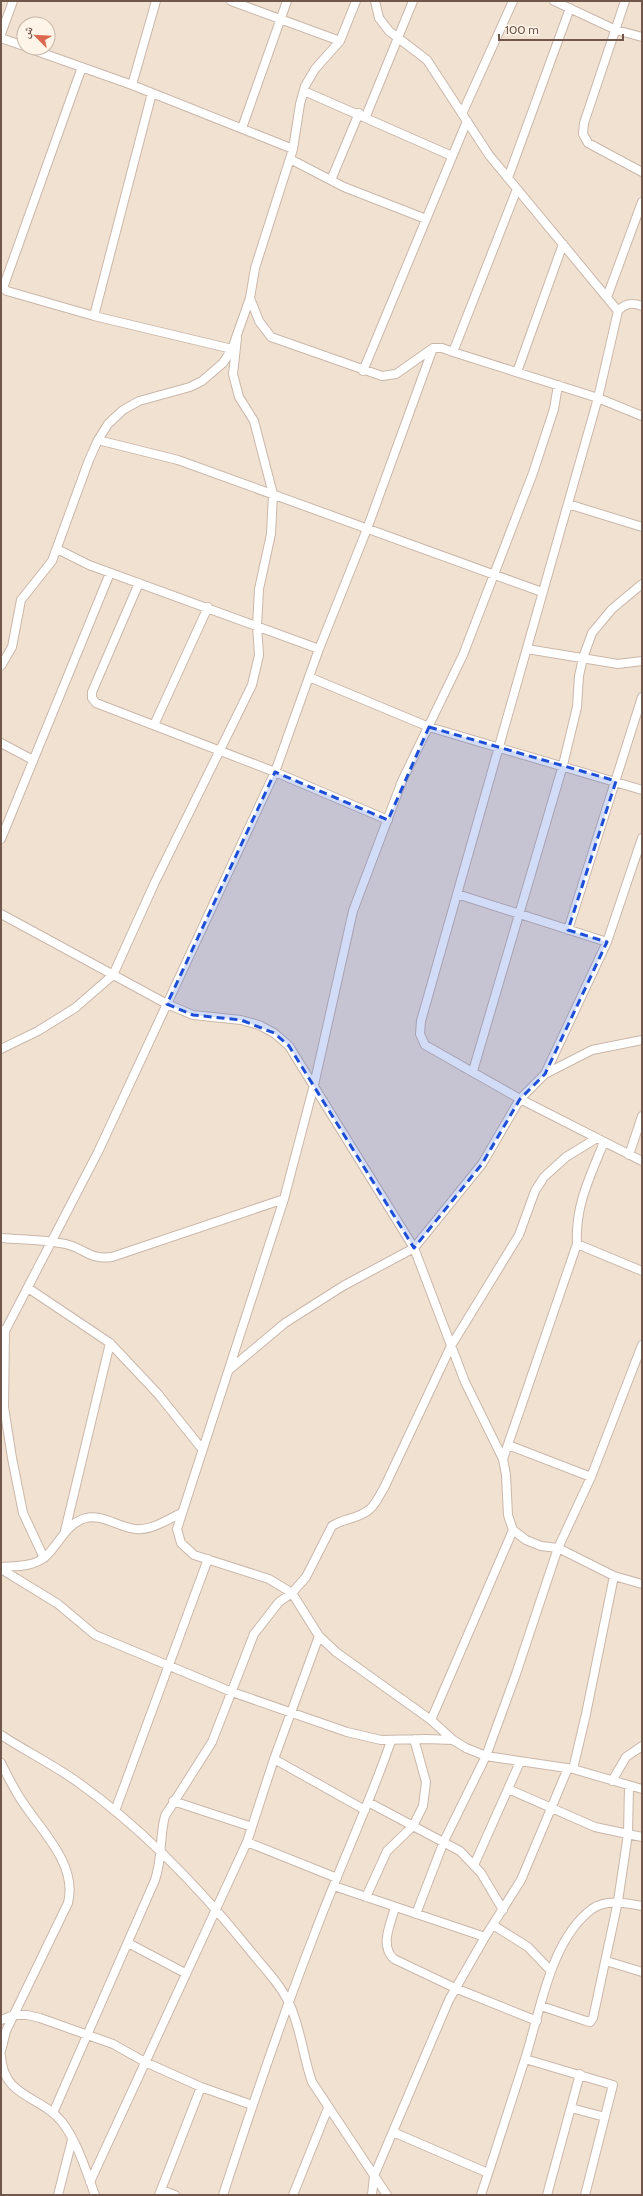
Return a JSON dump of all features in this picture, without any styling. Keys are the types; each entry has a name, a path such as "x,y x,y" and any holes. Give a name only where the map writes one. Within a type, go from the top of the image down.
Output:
{"street":[{"path":"1,34 13,1"},
{"path":"132,85 156,1"},
{"path":"231,1 340,41"},
{"path":"242,128 287,1"},
{"path":"1,666 12,646 21,600 46,571 57,550 98,440 108,424 123,410 139,401 190,387 202,381 223,363 232,349 250,298 255,268 293,149 304,91 315,69 340,41 356,1"},
{"path":"375,1 379,18 389,31 427,60 489,155 618,310"},
{"path":"331,180 398,39 413,1"},
{"path":"462,114 514,1"},
{"path":"554,1 616,30 642,37"},
{"path":"625,1 584,123 583,134 588,143 642,172"},
{"path":"508,178 570,8"},
{"path":"1,38 16,43"},
{"path":"51,56 132,85 293,149"},
{"path":"82,67 3,288 7,291 94,316 232,349"},
{"path":"304,91 363,115 452,156"},
{"path":"94,316 152,93"},
{"path":"363,371 467,121"},
{"path":"290,158 344,187 426,219"},
{"path":"453,352 517,189"},
{"path":"607,297 642,202"},
{"path":"517,372 563,244"},
{"path":"250,298 259,321 271,337 363,371 382,376 396,374 433,348 442,348 598,398 642,416"},
{"path":"642,306 634,303 624,305 618,310 598,398 421,1021 420,1034 425,1045 520,1099 642,1161"},
{"path":"1,1049 38,1031 75,1008 113,975 155,882 252,685 259,656 257,626 259,589 271,534 273,494 254,421 239,397 233,374 237,338"},
{"path":"44,1558 23,1513 12,1458 4,1407 3,1330 28,1288 98,1152 275,772 319,649 367,529 433,348"},
{"path":"558,385 554,409 533,473 463,655 402,781 353,911 314,1085 284,1199 177,1529 181,1543 194,1555 269,1579 292,1592 319,1636 336,1652 431,1720 453,1740 486,1756 570,1768 642,1790"},
{"path":"98,440 178,460 542,592"},
{"path":"568,504 642,528"},
{"path":"57,550 110,573 208,607 319,649"},
{"path":"1,839 110,573"},
{"path":"139,583 92,692 92,698 96,703 275,772 388,820"},
{"path":"473,1071 563,765 577,707 579,676 583,658 592,633 612,609 642,584"},
{"path":"154,725 208,607"},
{"path":"527,649 618,664 642,661"},
{"path":"309,677 429,726 563,765 642,790"},
{"path":"568,930 642,697"},
{"path":"1,743 34,760"},
{"path":"228,1370 285,1323 343,1286 414,1248 482,1164 520,1099 545,1074 607,942 642,838"},
{"path":"457,894 607,942"},
{"path":"1,914 167,1004 193,1015 240,1020 259,1024 289,1046 414,1248 464,1382 503,1459 506,1475 508,1515 513,1530 531,1542 541,1546 558,1548 614,1576 642,1584"},
{"path":"545,1074 592,1050 642,1040"},
{"path":"629,1155 642,1116"},
{"path":"503,1459 577,1244 576,1224 581,1199 600,1140"},
{"path":"53,2113 155,1880 162,1852 162,1828 165,1816 173,1801 205,1755 232,1692 254,1634 279,1602 292,1592 306,1577 332,1526 338,1522 361,1515 371,1509 384,1488 451,1346 519,1235 534,1191 544,1177 566,1157 600,1140"},
{"path":"1,1238 51,1242 70,1246 100,1259 112,1257 284,1199"},
{"path":"577,1244 642,1271"},
{"path":"28,1288 110,1343 158,1394 202,1449"},
{"path":"65,1531 110,1343"},
{"path":"416,1914 444,1841 486,1756 516,1674 558,1548 591,1477 642,1345"},
{"path":"508,1445 591,1477"},
{"path":"1,1568 27,1565 44,1558 65,1531 85,1518 98,1518 131,1529 155,1527 181,1513"},
{"path":"431,1720 513,1530"},
{"path":"115,1811 208,1559"},
{"path":"1,1568 58,1604 95,1635 232,1692 346,1732 391,1741 414,1739 453,1740"},
{"path":"372,2195 374,2176 455,1988 526,1870 551,1809 570,1768 586,1714 614,1576"},
{"path":"90,2182 247,1842 290,1712 319,1636"},
{"path":"1,1736 61,1770 115,1811 162,1852 216,1908 267,1970 290,2004 305,2062 312,2082 387,2195"},
{"path":"366,1897 387,1851 413,1826 422,1806 426,1782 414,1739"},
{"path":"223,2195 252,2105 391,1741"},
{"path":"612,1781 626,1757 642,1746"},
{"path":"274,1759 366,1806 444,1841 460,1851 475,1863 503,1910"},
{"path":"475,1863 520,1762"},
{"path":"1,1763 20,1799 45,1832 62,1862 71,1887 68,1903 6,2031 1,2051"},
{"path":"541,2006 590,2022 594,2018 618,1901 628,1834 629,1786"},
{"path":"508,1789 595,1828 642,1837"},
{"path":"173,1801 252,1827"},
{"path":"247,1842 366,1897 485,1937"},
{"path":"481,2195 537,2022 551,1971 559,1953 581,1919 593,1908 618,1901 642,1906"},
{"path":"396,1907 385,1944 387,1953 394,1958 455,1988 537,2022"},
{"path":"493,1925 528,1947 551,1971"},
{"path":"128,1943 186,1973"},
{"path":"606,1961 642,1972"},
{"path":"1,2020 14,2015 27,2015 40,2018 112,2044 145,2062 201,2087 252,2105"},
{"path":"1,2056 1,2066 7,2079 15,2089 53,2113 62,2121 72,2139 95,2195"},
{"path":"525,2059 613,2084 588,2194"},
{"path":"547,2195 580,2074"},
{"path":"175,2195 160,2192 201,2087"},
{"path":"294,2195 328,2108"},
{"path":"571,2108 606,2117"},
{"path":"393,2132 488,2173"},
{"path":"58,2195 72,2139"}],"highlighted area":[{"path":"429,727 616,781 568,930 607,942 545,1074 520,1099 482,1164 414,1248 289,1046 274,1033 241,1020 193,1015 167,1004 275,772 388,820"}],"shaded area":[{"path":"1,1 642,1 642,2195 1,2195"}]}
